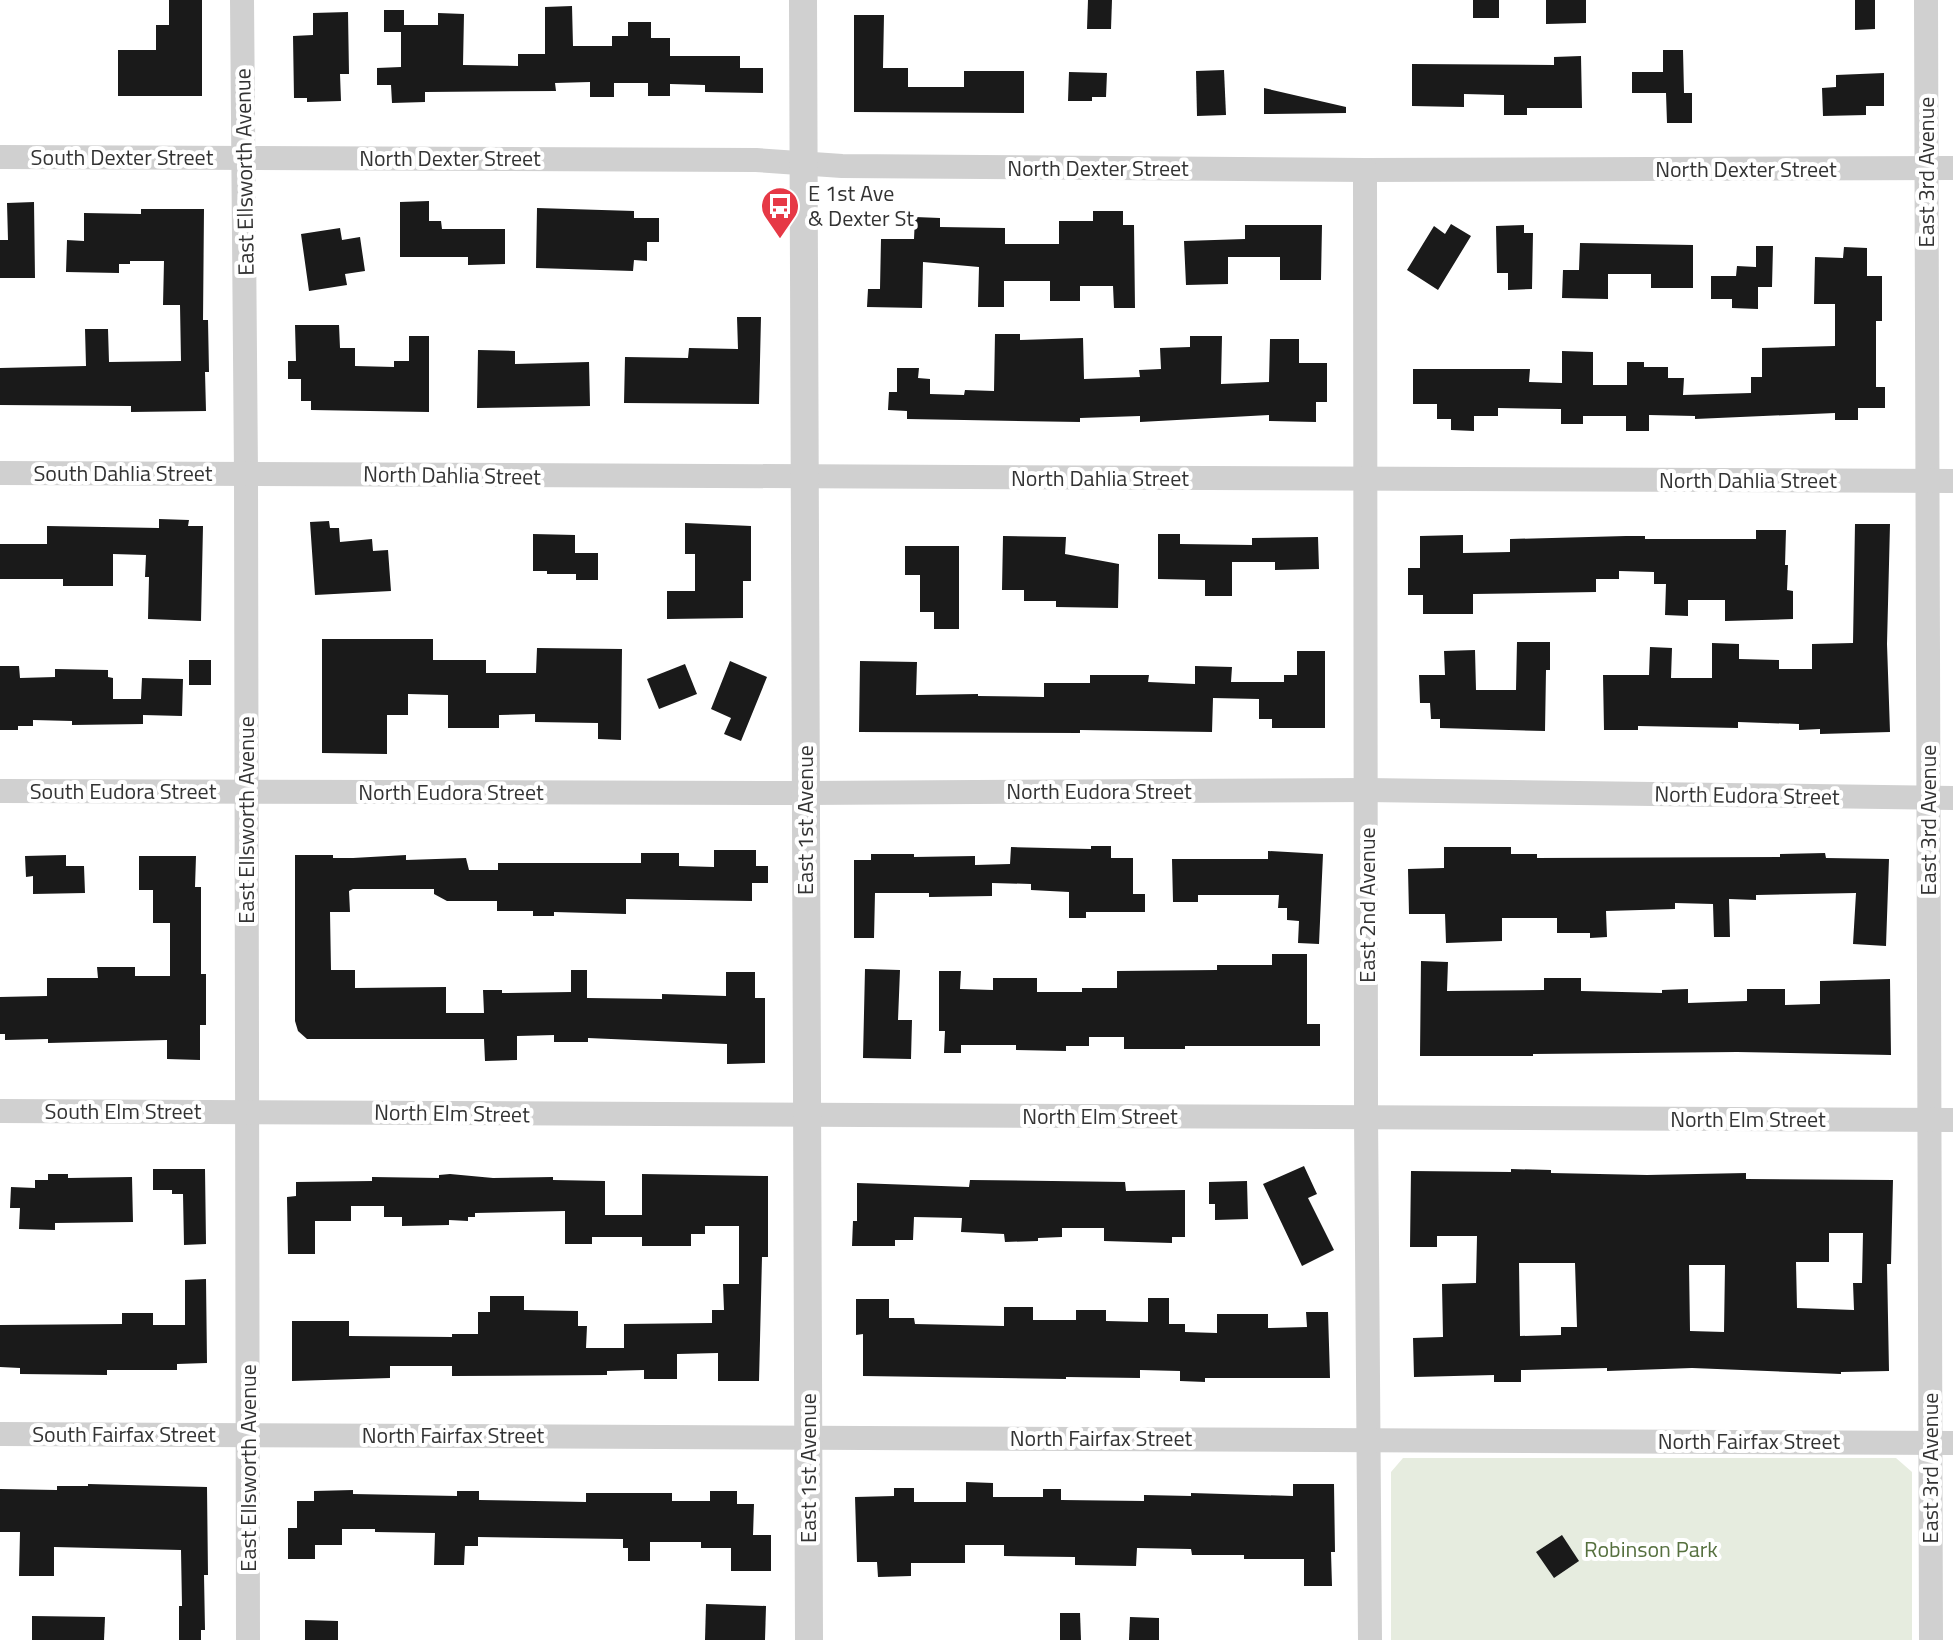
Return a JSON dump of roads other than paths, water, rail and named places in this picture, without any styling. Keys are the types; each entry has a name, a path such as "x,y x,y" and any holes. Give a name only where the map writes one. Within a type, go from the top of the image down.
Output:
{"street":[{"name":"East Ellsworth Avenue","path":"242,0 248,1640"},
{"name":"East 1st Avenue","path":"803,0 809,1640"},
{"name":"East 3rd Avenue","path":"1926,0 1927,481 1941,798 1928,1120 1942,1443 1931,1640"},
{"name":"South Dexter Street","path":"0,157 244,156"},
{"name":"North Dexter Street","path":"244,156 1365,170 1953,168"},
{"name":"East 2nd Avenue","path":"1365,170 1370,1640"},
{"name":"South Dahlia Street","path":"0,473 246,473"},
{"name":"North Dahlia Street","path":"246,473 1953,481"},
{"name":"North Eudora Street","path":"246,792 1367,790 1941,798"},
{"name":"South Eudora Street","path":"0,791 246,792"},
{"name":"South Elm Street","path":"0,1111 247,1111"},
{"name":"North Elm Street","path":"247,1111 806,1117 1366,1116 1953,1120"},
{"name":"South Fairfax Street","path":"0,1434 248,1433"},
{"name":"North Fairfax Street","path":"248,1433 1942,1443"}],"place":[{"name":"E 1st Ave & Dexter St","path":"780,240"}],"park label":[{"name":"Robinson Park","path":"1651,1549"}]}
